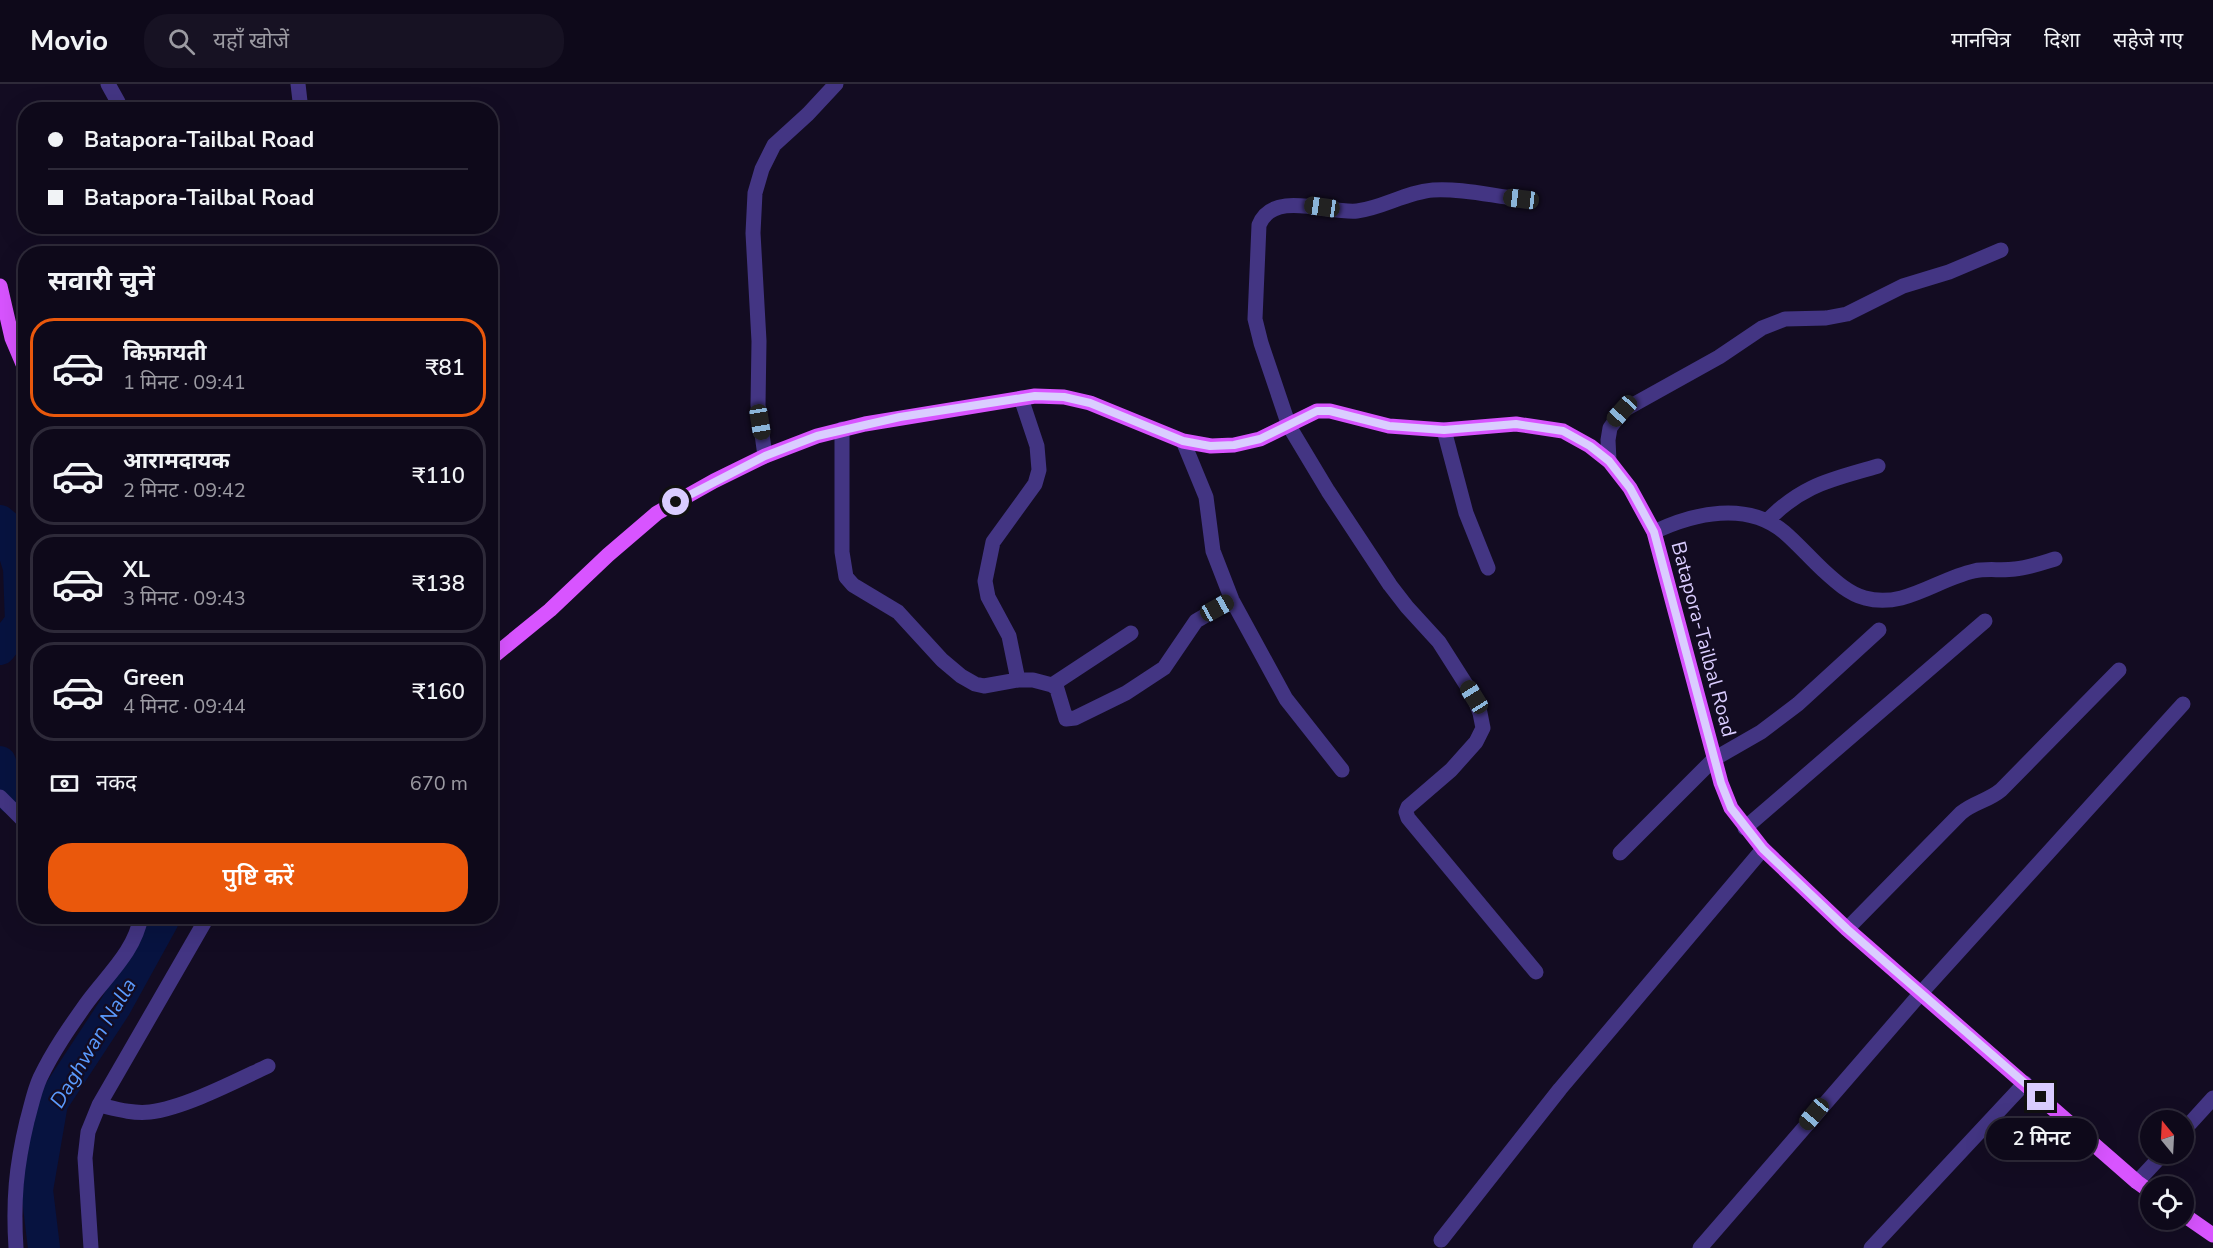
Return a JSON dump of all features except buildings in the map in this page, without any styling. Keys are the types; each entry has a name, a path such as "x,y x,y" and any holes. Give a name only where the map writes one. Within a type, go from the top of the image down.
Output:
{"main road":[{"path":"0,286 6,339 18,359"},
{"name":"Batapora-Tailbal Road","path":"498,652 550,610 657,513 765,456 842,429 900,417 1035,396 1064,397 1090,403 1183,441 1210,446 1234,445 1260,439 1311,413 1330,411 1389,426 1444,430 1516,424 1563,431 1590,446 1609,461 1630,488 1654,532 1714,759 1726,797 1745,828 1763,849 1847,929 2140,1184"},
{"path":"2194,1222 2213,1235"}],"street":[{"path":"108,84 118,102"},
{"path":"298,84 300,102"},
{"path":"765,456 758,405 759,341 753,233 755,193 762,170 774,146 836,84"},
{"path":"1521,199 1433,190 1365,209 1346,211 1296,204 1276,209 1262,218 1258,236 1255,319 1289,426 1328,491 1390,585 1439,642 1474,697 1480,713 1482,728 1476,742 1451,770 1408,807 1407,818 1536,972"},
{"path":"1609,461 1610,428 1622,411 1719,357 1762,328 1785,319 1826,318 1847,314 1903,286 1949,272 2001,249"},
{"path":"1018,680 1009,636 990,603 985,581 993,542 1035,484 1039,470 1037,446 1021,398"},
{"path":"842,429 842,552 846,577 853,585 898,612 942,660 975,684 984,686 1018,680 1033,680 1052,685 1057,689 1066,719 1075,718 1126,693 1164,668 1196,621 1232,600"},
{"path":"1444,430 1466,513 1488,568"},
{"path":"1183,441 1206,497 1213,551 1232,600 1286,699 1342,770"},
{"path":"1767,521 1782,506 1802,492 1819,484 1878,466"},
{"path":"1654,532 1673,523 1721,513 1743,514 1767,521 1783,532 1806,555 1851,592 1864,598 1882,601 1911,596 1974,570 2016,569 2055,559"},
{"path":"1745,828 1985,621"},
{"path":"1620,853 1714,759 1761,732 1798,704 1879,630"},
{"path":"1052,685 1131,633"},
{"path":"1847,929 1961,813 1971,805 1991,798 2001,790 2119,670"},
{"path":"1700,1248 1921,993 2183,704"},
{"path":"0,796 18,815"},
{"path":"1441,1240 1560,1089 1763,849"},
{"path":"16,1248 14,1208 16,1180 22,1141 39,1080 57,1046 94,993 128,952 139,924"},
{"path":"91,1248 85,1158 88,1132 99,1105 203,924"},
{"path":"99,1105 139,1112 162,1110 203,1095 268,1066"},
{"path":"1872,1248 2025,1083"},
{"path":"2194,1119 2213,1098"},
{"path":"2137,1182 2154,1164"}],"waterway":[{"name":"Daghwan Nalla","path":"0,521 6,526 18,565"},
{"name":"Daghwan Nalla","path":"0,649 18,626"},
{"name":"Daghwan Nalla","path":"0,762 12,798 18,801"},
{"name":"Daghwan Nalla","path":"44,1248 37,1190 52,1103 115,1007 161,924"}],"route":[{"path":"676,502 765,456 817,436 900,417 1035,396 1064,397 1090,403 1183,441 1210,446 1234,445 1260,439 1317,411 1330,411 1389,426 1444,430 1516,424 1563,431 1590,446 1609,461 1630,488 1654,532 1662,569 1721,783 1731,808 1745,828 1763,849 1847,929 2041,1097"}]}
